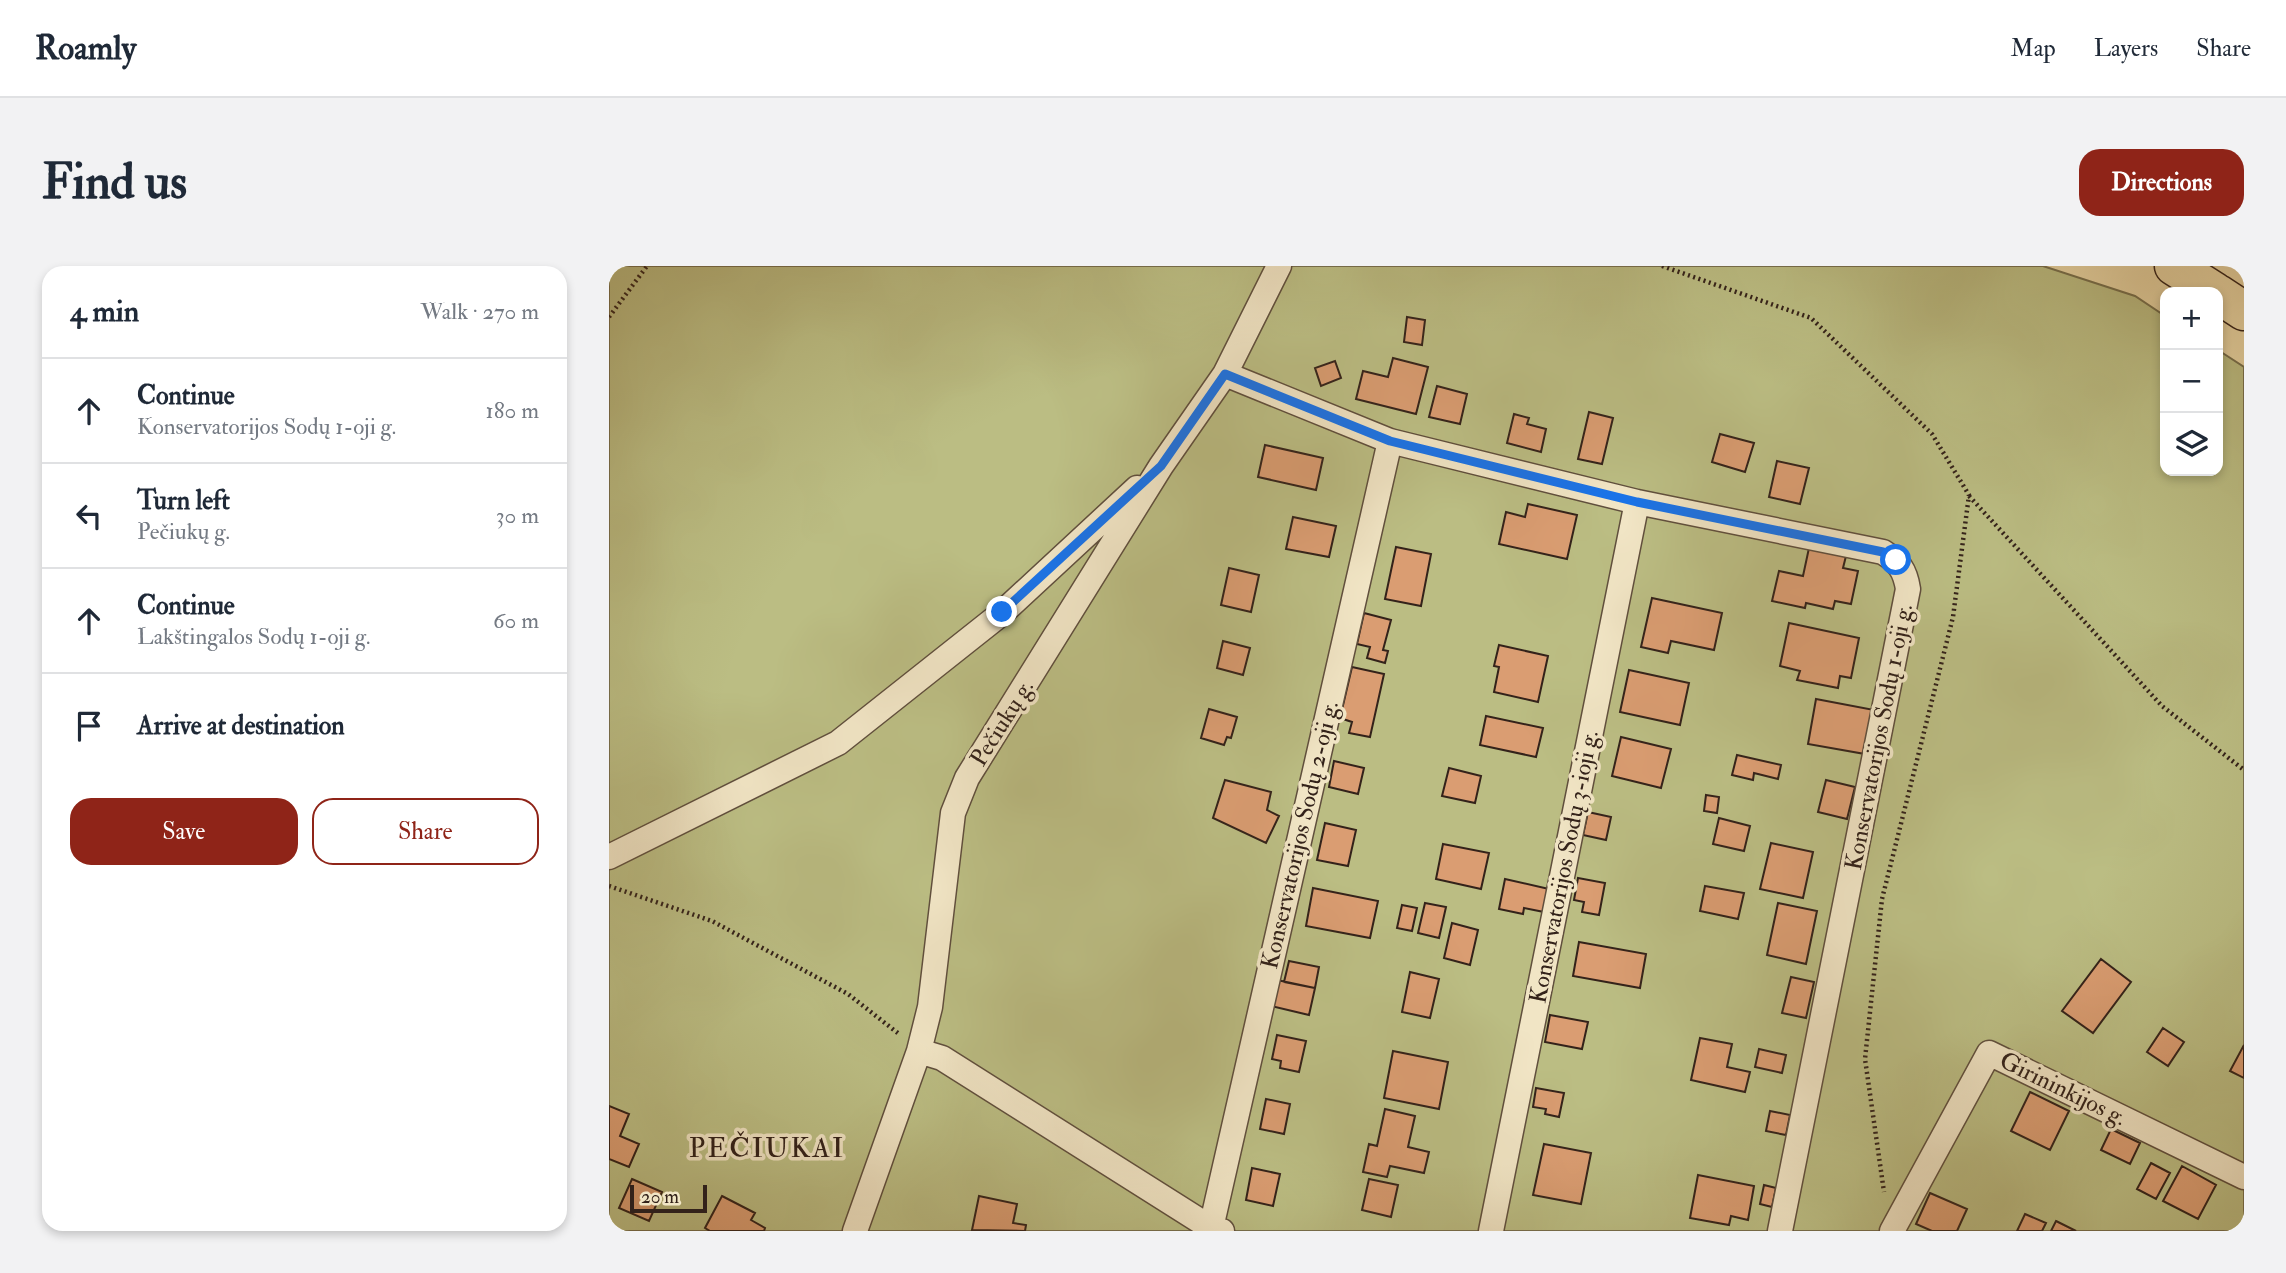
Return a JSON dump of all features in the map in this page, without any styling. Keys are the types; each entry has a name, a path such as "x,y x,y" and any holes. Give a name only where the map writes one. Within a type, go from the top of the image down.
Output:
{"main road":[{"path":"2174,266 2207,287"},
{"path":"2223,297 2244,311"}],"street":[{"name":"Pečiukų g.","path":"855,1231 919,1051 930,1007 953,813 967,778 1161,466 1225,374 1279,266"},
{"name":"Konservatorijos Sodų 1-oji g.","path":"1225,374 1390,441 1637,502 1883,552 1896,560 1906,573 1908,589 1780,1231"},
{"name":"Konservatorijos Sodų 2-oji g.","path":"1216,1230 1390,441"},
{"path":"609,857 838,743 1002,612 1161,466"},
{"name":"Konservatorijos Sodų 3-ioji g.","path":"1491,1231 1637,502"},
{"path":"919,1051 942,1058 1216,1230"},
{"name":"Girininkijos g.","path":"1892,1231 1989,1053 2244,1177"}],"path":[{"path":"609,317 647,266"},
{"path":"1969,495 2162,706 2244,770"},
{"path":"609,886 712,921 848,994 919,1051"}],"green space":[{"path":"609,266 2043,266 2135,296 2160,313 2160,476 2223,476 2223,353 2244,367 2244,1231 609,1231"}],"building":[{"path":"1407,317 1425,320 1422,345 1404,342"},
{"path":"1393,358 1428,367 1416,414 1356,399 1363,371 1388,377"},
{"path":"1335,361 1341,378 1321,386 1315,368"},
{"path":"1437,386 1467,394 1460,424 1429,417"},
{"path":"1589,412 1613,418 1602,464 1578,459"},
{"path":"1514,414 1529,418 1527,424 1546,429 1541,452 1507,443"},
{"path":"1720,434 1754,443 1745,472 1712,462"},
{"path":"1265,445 1323,458 1316,490 1258,477"},
{"path":"1777,461 1809,468 1800,504 1769,497"},
{"path":"1528,504 1577,515 1567,559 1499,544 1506,512 1525,517"},
{"path":"1293,517 1336,526 1329,557 1286,549"},
{"path":"1396,547 1431,554 1421,606 1385,599"},
{"path":"1809,548 1846,556 1843,568 1858,571 1851,604 1835,601 1833,609 1806,603 1805,608 1772,601 1779,571 1803,576"},
{"path":"1229,568 1259,575 1251,612 1221,605"},
{"path":"1652,598 1722,613 1714,650 1671,641 1668,653 1641,647"},
{"path":"1364,613 1391,620 1383,650 1388,651 1385,663 1367,658 1370,647 1357,644"},
{"path":"1789,623 1859,638 1851,678 1840,676 1838,688 1797,680 1800,671 1780,666"},
{"path":"1223,641 1250,648 1243,675 1217,668"},
{"path":"1499,645 1548,656 1538,702 1494,692 1499,667 1494,666"},
{"path":"1352,667 1384,674 1370,737 1349,733 1352,722 1340,718"},
{"path":"1629,670 1689,683 1680,725 1620,712"},
{"path":"1816,699 1874,710 1865,754 1808,744"},
{"path":"1209,709 1237,717 1231,738 1227,737 1224,745 1201,738"},
{"path":"1486,716 1543,728 1536,757 1480,745"},
{"path":"1621,737 1671,749 1661,788 1612,776"},
{"path":"1737,755 1781,765 1778,779 1754,773 1753,780 1732,775"},
{"path":"1334,761 1364,768 1358,794 1329,787"},
{"path":"1449,768 1481,776 1475,803 1442,796"},
{"path":"1225,780 1271,792 1267,810 1279,816 1266,843 1213,818"},
{"path":"1826,780 1855,787 1847,819 1818,812"},
{"path":"1706,795 1719,797 1717,813 1704,811"},
{"path":"1588,812 1611,817 1606,840 1583,835"},
{"path":"1719,818 1750,826 1744,851 1713,844"},
{"path":"1325,823 1356,830 1348,866 1317,860"},
{"path":"1771,843 1813,852 1803,898 1760,889"},
{"path":"1443,844 1489,853 1481,889 1436,879"},
{"path":"1578,878 1605,883 1599,915 1582,912 1584,902 1574,900"},
{"path":"1505,879 1549,889 1544,912 1524,908 1523,914 1499,909"},
{"path":"1705,886 1744,893 1738,919 1700,911"},
{"path":"1313,888 1378,901 1370,938 1306,926"},
{"path":"1425,903 1446,907 1439,938 1418,933"},
{"path":"1778,903 1817,911 1806,964 1767,955"},
{"path":"1402,905 1417,908 1412,931 1397,928"},
{"path":"1452,923 1478,930 1470,965 1444,958"},
{"path":"1579,942 1646,954 1640,988 1573,976"},
{"path":"2101,959 2131,982 2093,1033 2062,1011"},
{"path":"1289,961 1319,967 1315,988 1284,982"},
{"path":"1410,972 1439,979 1430,1018 1402,1012"},
{"path":"1791,977 1814,982 1806,1018 1782,1013"},
{"path":"1277,980 1315,988 1309,1015 1271,1006"},
{"path":"1550,1015 1588,1022 1582,1049 1545,1042"},
{"path":"2163,1028 2184,1042 2168,1066 2147,1052"},
{"path":"1277,1035 1306,1041 1299,1072 1280,1068 1281,1061 1272,1059"},
{"path":"1700,1038 1732,1044 1727,1067 1750,1072 1745,1092 1691,1080"},
{"path":"2244,1045 2244,1078 2230,1071"},
{"path":"1759,1049 1786,1055 1782,1073 1755,1067"},
{"path":"1393,1051 1448,1062 1439,1109 1384,1098"},
{"path":"1536,1088 1564,1093 1559,1117 1545,1114 1546,1109 1533,1107"},
{"path":"2030,1092 2069,1111 2050,1150 2011,1131"},
{"path":"1266,1099 1290,1104 1284,1134 1260,1129"},
{"path":"609,1106 629,1114 620,1136 639,1144 629,1167 609,1159"},
{"path":"1385,1109 1415,1116 1408,1147 1429,1152 1424,1173 1390,1166 1387,1177 1363,1172 1369,1144 1377,1146"},
{"path":"1770,1111 1790,1115 1786,1135 1766,1131"},
{"path":"2111,1129 2140,1143 2130,1164 2101,1150"},
{"path":"1544,1144 1591,1153 1581,1204 1533,1195"},
{"path":"2151,1163 2170,1173 2156,1199 2137,1189"},
{"path":"2182,1166 2216,1185 2198,1219 2163,1201"},
{"path":"1252,1168 1280,1174 1273,1206 1246,1200"},
{"path":"1698,1175 1754,1186 1748,1220 1731,1216 1729,1225 1690,1218"},
{"path":"632,1179 662,1192 649,1221 619,1208"},
{"path":"1369,1179 1398,1185 1391,1217 1362,1210"},
{"path":"1764,1185 1776,1188 1772,1207 1760,1204"},
{"path":"1930,1193 1967,1209 1957,1231 1932,1231 1916,1224"},
{"path":"722,1196 755,1213 751,1220 765,1228 764,1231 710,1231 705,1228"},
{"path":"979,1196 1017,1204 1013,1223 1026,1225 1025,1231 972,1230"},
{"path":"2025,1214 2046,1223 2042,1231 2017,1231"},
{"path":"2056,1221 2076,1231 2051,1231"}],"district":[{"name":"PEČIUKAI","path":"767,1148"}],"route":[{"path":"1002,612 1161,466 1225,374 1390,441 1637,502 1883,552 1896,560"}]}
